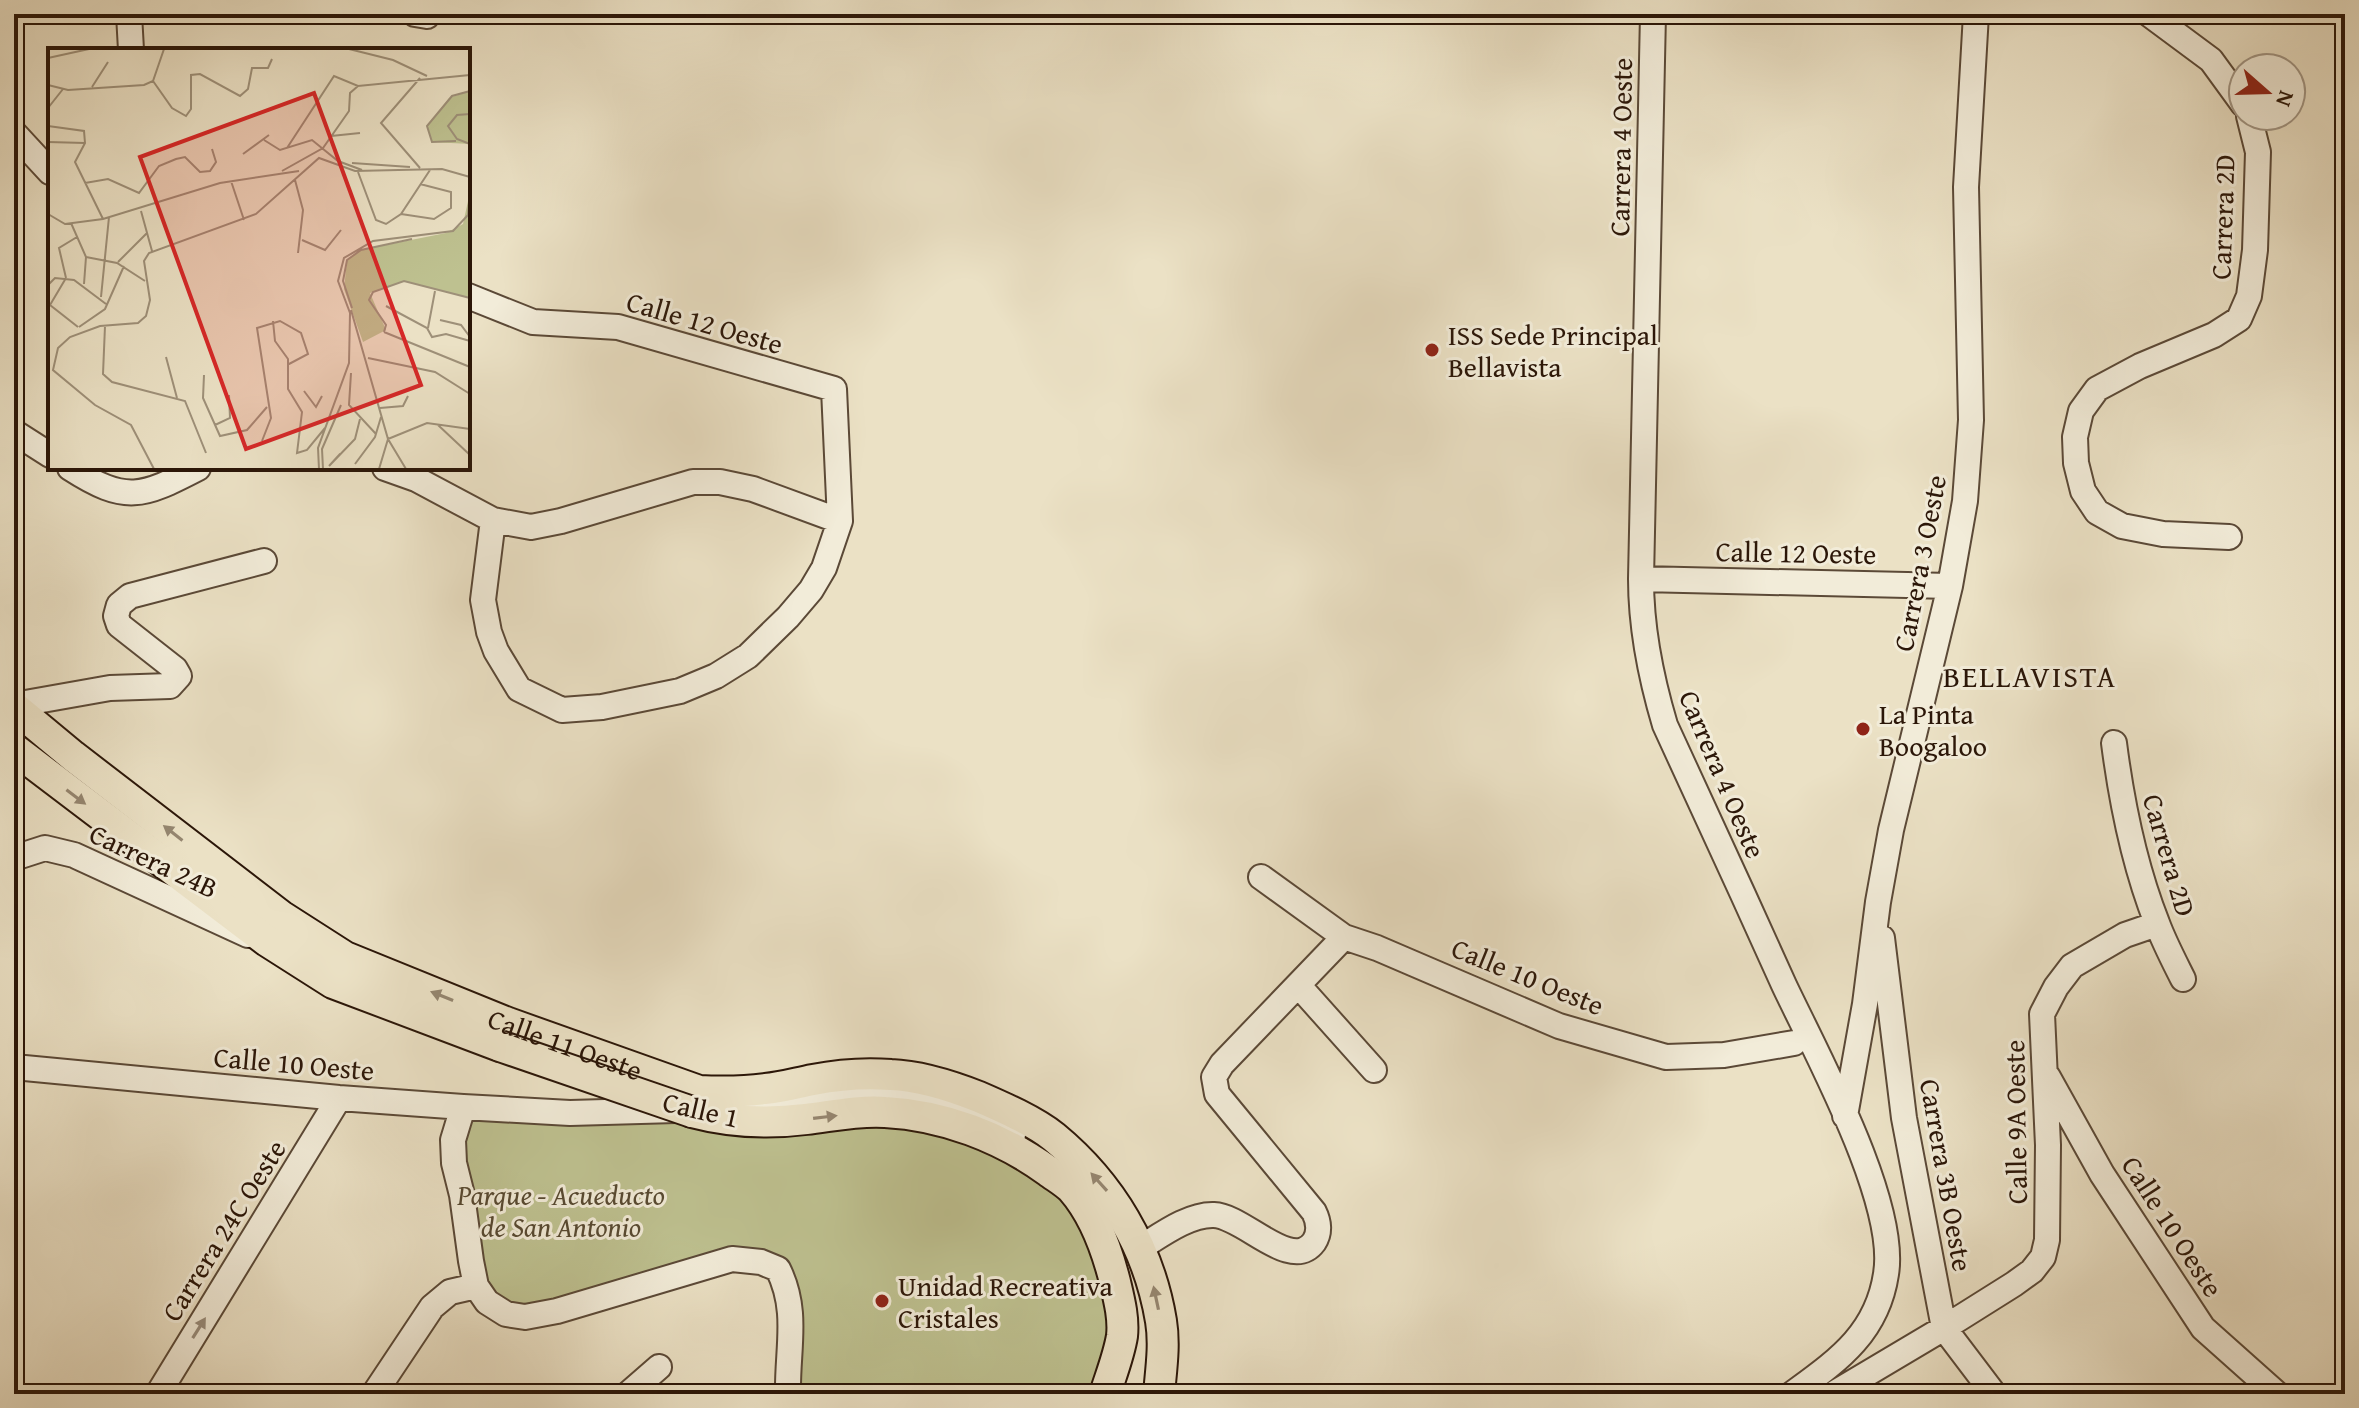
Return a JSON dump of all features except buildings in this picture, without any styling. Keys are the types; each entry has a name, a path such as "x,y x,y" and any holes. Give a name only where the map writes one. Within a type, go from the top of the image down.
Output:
{"main road":[{"name":"Calle 11 Oeste","path":"14,706 73,756 281,916 345,957 508,1023 699,1091 768,1089 847,1075 912,1077 961,1090 1000,1106 1052,1135 1107,1191 1140,1248 1152,1279 1161,1323 1162,1349 1157,1394"},
{"path":"14,749 267,941"},
{"name":"Calle 1","path":"267,941 333,983 500,1046 716,1118 775,1121 883,1112 950,1122 1034,1161 1070,1187"},
{"path":"1070,1187 1084,1206 1109,1259 1122,1323 1123,1372 1117,1394"},
{"path":"1105,1394 1140,1248"}],"street":[{"path":"129,14 131,48"},
{"name":"Carrera 4 Oeste","path":"1653,14 1641,579 1641,603 1652,681 1665,725 1845,1116 1875,1190 1886,1236 1886,1274 1871,1323 1838,1360 1792,1394"},
{"name":"Carrera 3 Oeste","path":"1845,1116 1865,1004 1878,902 1906,762 1950,586 1965,501 1971,420 1966,187 1976,14"},
{"path":"2149,14 2211,60 2227,82"},
{"name":"Carrera 2D","path":"2229,537 2122,526 2097,512 2083,491 2076,463 2075,437 2081,411 2097,389 2140,366 2214,335 2239,319 2249,296 2255,250 2258,152 2253,132"},
{"path":"14,133 48,170"},
{"name":"Calle 12 Oeste","path":"470,297 533,322 618,327 834,389 840,521"},
{"path":"14,432 48,454"},
{"path":"73,470 96,485 118,493 142,493 194,470"},
{"path":"391,470 416,479 493,520 531,527 693,482 720,482 753,489 840,521 824,568 811,590 748,656 716,676 680,691 602,707 562,710 519,689 496,651 489,632 483,600 493,520"},
{"path":"14,706 110,688 170,686 176,683 179,676 175,669 119,625 116,616 119,605 130,596 264,561"},
{"name":"Calle 12 Oeste","path":"1641,579 1950,586"},
{"path":"69,695 60,710 58,727 62,743 73,756"},
{"name":"Carrera 2D","path":"2114,743 2122,806 2157,924 2183,979"},
{"name":"Carrera 24B","path":"14,858 45,848 74,855 234,930 267,941"},
{"name":"Calle 10 Oeste","path":"1261,877 1344,937 1392,954 1559,1026 1666,1057 1724,1055 1794,1043"},
{"name":"Carrera 3B Oeste","path":"1878,902 1904,1118 1944,1328"},
{"name":"Calle 9A Oeste","path":"1944,1328 2032,1271 2043,1257 2047,1240 2048,1145 2042,1014 2056,987 2072,966 2125,935 2157,924"},
{"path":"1140,1248 1189,1221 1206,1216 1228,1218 1282,1250 1295,1253 1307,1249 1314,1241 1318,1233 1318,1220 1314,1212 1217,1094 1214,1077 1222,1064 1344,937"},
{"path":"1299,986 1374,1070"},
{"name":"Calle 10 Oeste","path":"14,1067 339,1098 570,1113 755,1107 838,1091 909,1092 993,1123 1041,1152 1070,1187"},
{"name":"Calle 10 Oeste","path":"2044,1069 2102,1174 2203,1328 2277,1394"},
{"name":"Calle 10 Oeste","path":"570,1113 699,1091"},
{"name":"Carrera 24C Oeste","path":"158,1394 339,1098"},
{"path":"463,1107 453,1140 454,1163 476,1286 487,1302 506,1314 525,1317 557,1311 732,1259 761,1262 778,1269 787,1286 791,1311 788,1394"},
{"path":"374,1394 432,1307 450,1292 476,1286"},
{"path":"1833,1394 1944,1328 1994,1394"},
{"path":"628,1394 659,1367"}],"green space":[{"name":"Parque - Acueducto de San Antonio","path":"463,1107 906,1114 1070,1187 1122,1312 1105,1394 788,1394 791,1311 761,1262 506,1314 471,1261"}],"place":[{"name":"ISS Sede Principal Bellavista","path":"1432,350"},
{"name":"La Pinta Boogaloo","path":"1863,729"},
{"name":"Unidad Recreativa Cristales","path":"882,1301"}],"district":[{"name":"BELLAVISTA","path":"2030,676"}]}
